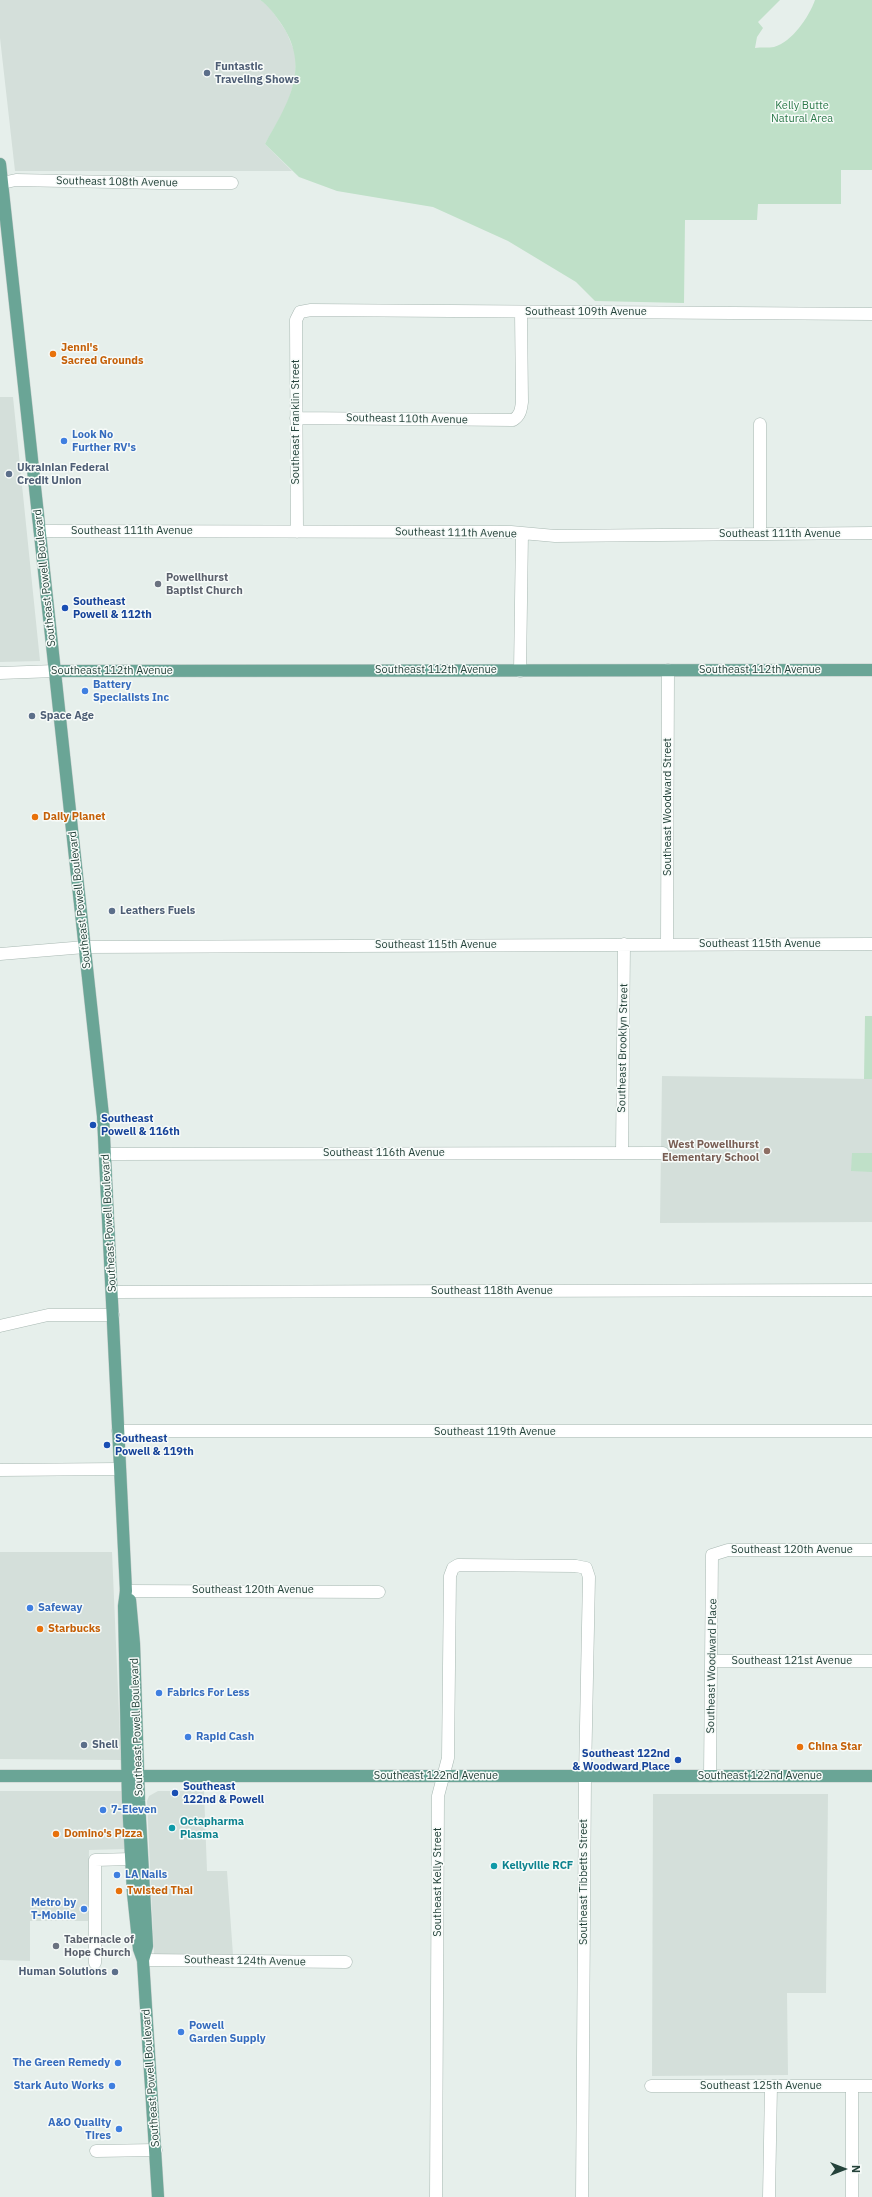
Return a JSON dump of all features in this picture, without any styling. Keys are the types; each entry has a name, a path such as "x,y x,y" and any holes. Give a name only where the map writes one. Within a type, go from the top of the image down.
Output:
{"main road":[{"name":"Southeast Powell Boulevard","path":"0,164 2,205 40,531 106,1154 119,1469 126,1590 124,1606 133,1776 147,1946 144,1960 158,2197"},
{"name":"Southeast 112th Avenue","path":"55,670 872,670"},
{"name":"Southeast 122nd Avenue","path":"0,1776 872,1776"},
{"name":"Southeast Powell Boulevard","path":"133,1776 131,1858 139,1948 144,1960"}],"street":[{"name":"Southeast 108th Avenue","path":"2,183 16,180 232,183"},
{"name":"Southeast 109th Avenue","path":"300,312 309,310 872,314"},
{"name":"Southeast Franklin Street","path":"297,532 296,320 300,312"},
{"name":"Southeast 110th Avenue","path":"296,418 508,421 518,418 522,402 522,312"},
{"path":"760,424 760,534"},
{"name":"Southeast 111th Avenue","path":"40,531 522,533 555,536 872,533"},
{"path":"520,670 522,533"},
{"name":"Southeast 112th Avenue","path":"0,673 55,670"},
{"name":"Southeast Woodward Street","path":"667,944 668,670"},
{"name":"Southeast Brooklyn Street","path":"622,1153 624,944"},
{"name":"Southeast 115th Avenue","path":"0,954 85,946 872,944"},
{"name":"Southeast 116th Avenue","path":"106,1154 663,1153"},
{"name":"Southeast 118th Avenue","path":"112,1292 872,1290"},
{"path":"0,1326 48,1315 113,1316"},
{"name":"Southeast 119th Avenue","path":"118,1431 872,1431"},
{"path":"0,1470 119,1469"},
{"name":"Southeast 120th Avenue","path":"712,1555 728,1550 872,1550"},
{"name":"Southeast Woodward Place","path":"710,1776 712,1555"},
{"name":"Southeast Tibbetts Street","path":"453,1568 458,1565 576,1566 586,1568 589,1576 585,1776 582,2197"},
{"name":"Southeast Kelly Street","path":"436,2197 438,1796 448,1758 450,1576 453,1568"},
{"name":"Southeast 120th Avenue","path":"126,1590 379,1592"},
{"name":"Southeast 121st Avenue","path":"712,1661 872,1661"},
{"path":"95,1963 95,1860 131,1858"},
{"name":"Southeast 124th Avenue","path":"144,1960 346,1962"},
{"name":"Southeast 125th Avenue","path":"651,2086 872,2086"},
{"path":"769,2197 771,2086"},
{"path":"852,2086 852,2197"},
{"path":"96,2151 156,2150"}],"shaded area":[{"path":"0,0 260,0 268,5 286,31 296,55 295,80 286,107 265,144 292,171 15,171 0,38"},
{"path":"0,397 13,397 40,661 0,662"},
{"name":"West Powellhurst Elementary School","path":"662,1076 872,1079 872,1222 660,1223"},
{"path":"0,1552 112,1552 121,1760 0,1759"},
{"path":"0,1791 123,1791 126,1849 89,1850 88,1921 30,1921 30,1961 0,1960"},
{"path":"158,1791 204,1791 207,1871 227,1871 233,1955 154,1954 147,1801 149,1796"},
{"path":"653,1794 828,1794 826,1993 787,1993 788,2075 652,2076"}],"green space":[{"name":"Kelly Butte Natural Area","path":"260,0 780,0 758,22 763,28 757,37 755,48 774,47 787,40 799,28 809,14 815,0 872,0 872,170 841,170 841,204 758,204 757,220 685,220 684,303 595,301 576,282 508,241 433,207 337,191 299,177 265,144 282,114 293,84 295,70 294,54 289,38 280,22"},
{"path":"865,1016 872,1016 872,1079 864,1079"},
{"path":"852,1153 872,1153 872,1172 851,1171"}],"place":[{"name":"Funtastic Traveling Shows","path":"207,73"},
{"name":"Jenni's Sacred Grounds","path":"53,354"},
{"name":"Look No Further RV's","path":"64,441"},
{"name":"Ukrainian Federal Credit Union","path":"9,474"},
{"name":"Powellhurst Baptist Church","path":"158,584"},
{"name":"Southeast Powell & 112th","path":"65,608"},
{"name":"Battery Specialists Inc","path":"85,691"},
{"name":"Space Age","path":"32,716"},
{"name":"Daily Planet","path":"35,817"},
{"name":"Leathers Fuels","path":"112,911"},
{"name":"Southeast Powell & 116th","path":"93,1125"},
{"name":"West Powellhurst Elementary School","path":"767,1151"},
{"name":"Southeast Powell & 119th","path":"107,1445"},
{"name":"Safeway","path":"30,1608"},
{"name":"Starbucks","path":"40,1629"},
{"name":"Fabrics For Less","path":"159,1693"},
{"name":"Rapid Cash","path":"188,1737"},
{"name":"Shell","path":"84,1745"},
{"name":"China Star","path":"800,1747"},
{"name":"Southeast 122nd & Woodward Place","path":"678,1760"},
{"name":"Southeast 122nd & Powell","path":"175,1793"},
{"name":"7-Eleven","path":"103,1810"},
{"name":"Octapharma Plasma","path":"172,1828"},
{"name":"Domino's Pizza","path":"56,1834"},
{"name":"Kellyville RCF","path":"494,1866"},
{"name":"LA Nails","path":"117,1875"},
{"name":"Twisted Thai","path":"119,1891"},
{"name":"Metro by T-Mobile","path":"84,1909"},
{"name":"Tabernacle of Hope Church","path":"56,1946"},
{"name":"Human Solutions","path":"115,1972"},
{"name":"Powell Garden Supply","path":"181,2032"},
{"name":"The Green Remedy","path":"118,2063"},
{"name":"Stark Auto Works","path":"112,2086"},
{"name":"A&O Quality Tires","path":"119,2129"}]}
